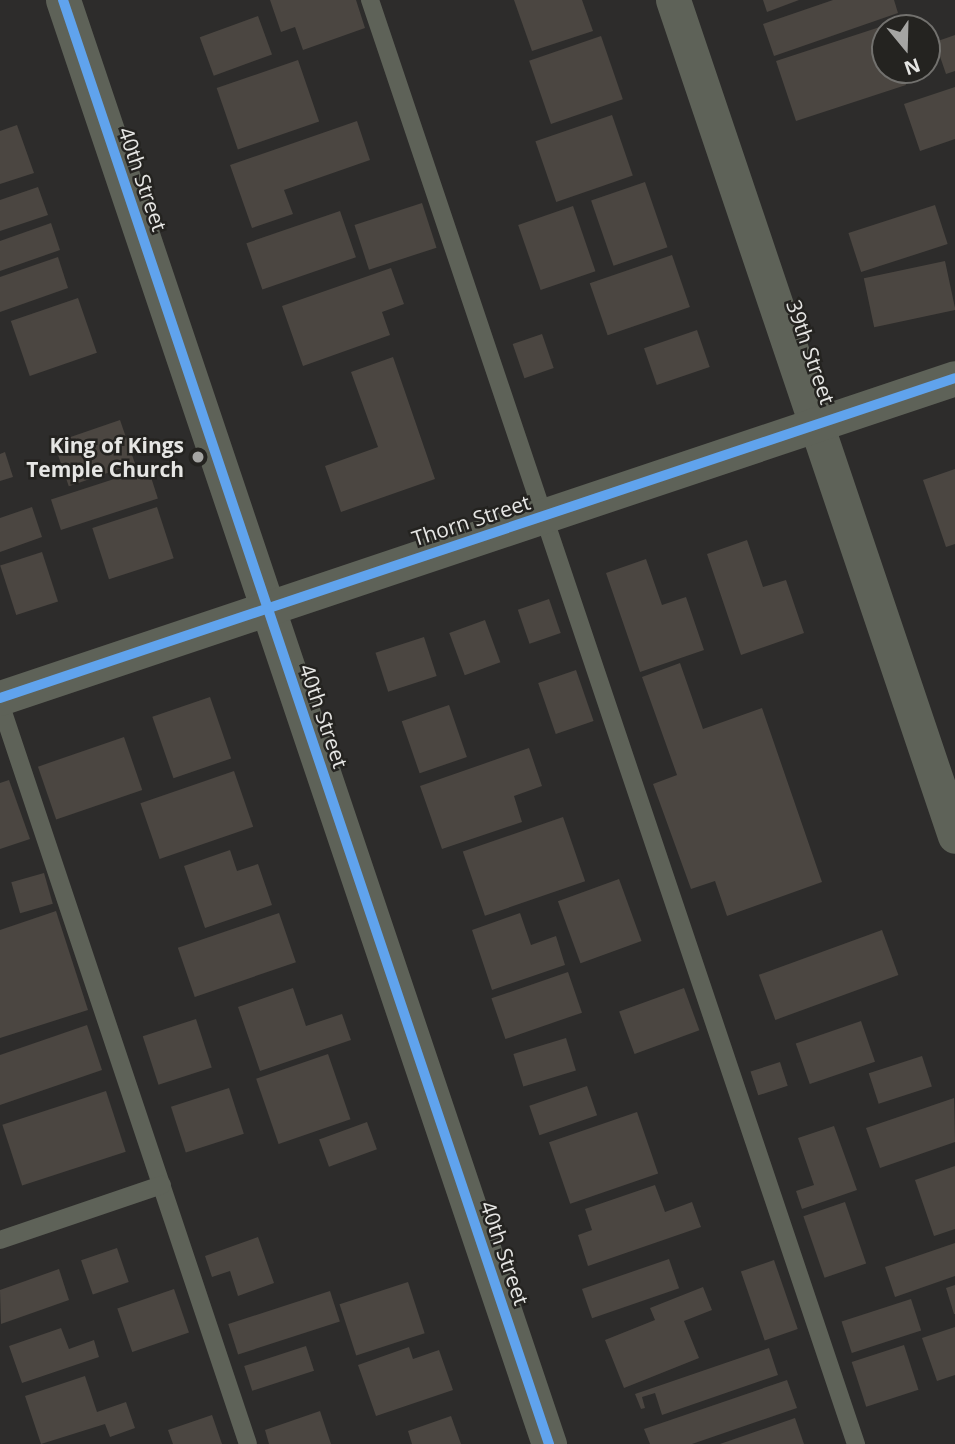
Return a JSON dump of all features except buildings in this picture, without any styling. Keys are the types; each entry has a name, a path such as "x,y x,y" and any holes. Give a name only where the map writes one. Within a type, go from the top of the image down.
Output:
{"street":[{"name":"40th Street","path":"63,0 549,1444"},
{"name":"39th Street","path":"673,0 955,836"},
{"name":"Thorn Street","path":"0,701 268,608 955,378"}],"lane":[{"path":"370,0 546,515 856,1444"},
{"path":"0,701 248,1444"},
{"path":"0,1240 162,1185"}],"cycle path":[{"path":"63,0 549,1444"},
{"path":"0,698 955,378"}],"place":[{"name":"King of Kings Temple Church","path":"198,457"}]}
